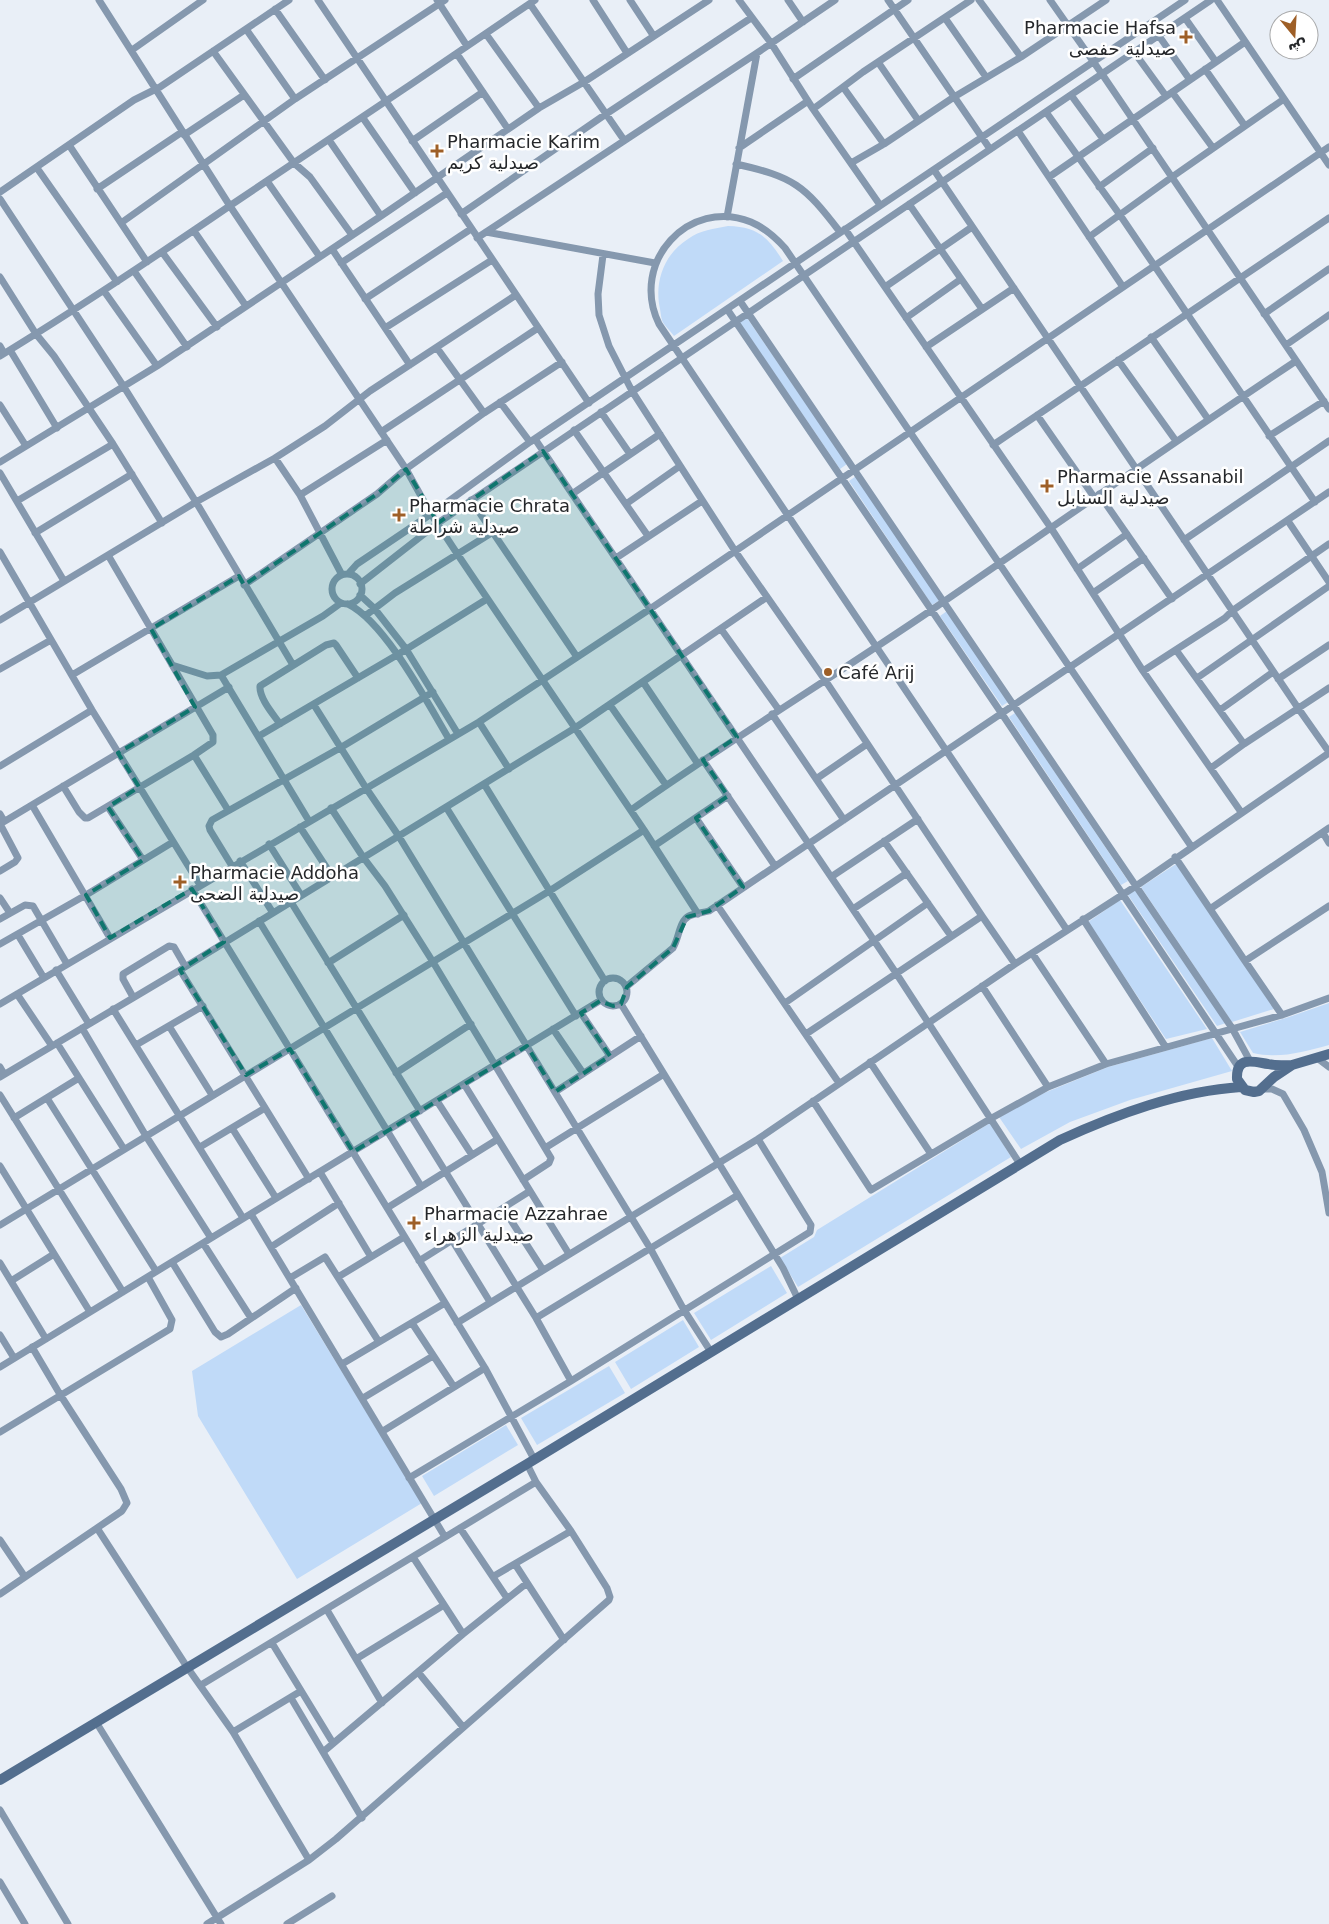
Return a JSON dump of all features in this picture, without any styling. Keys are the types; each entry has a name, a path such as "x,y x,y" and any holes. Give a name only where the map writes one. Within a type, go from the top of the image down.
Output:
{"main road":[{"path":"1212,1090 1238,1071 1244,1063 1250,1061 1292,1065 1329,1054"},
{"path":"1261,1063 1267,1069 1265,1085"},
{"path":"0,1780 530,1462 1060,1140 1110,1118 1212,1090 1241,1087 1249,1092 1254,1092 1292,1065"},
{"path":"1238,1071 1241,1087"}],"street":[{"path":"99,0 230,206 406,469 431,514 631,810 698,914"},
{"path":"132,50 203,0"},
{"path":"0,192 134,100 155,90 289,0"},
{"path":"318,0 356,60 589,403"},
{"path":"592,0 627,53"},
{"path":"630,0 653,36"},
{"path":"0,462 157,366 382,216 539,108 584,82 709,0"},
{"path":"738,0 770,43 880,206"},
{"path":"788,0 803,22"},
{"path":"477,238 758,54 770,43 835,0"},
{"path":"888,0 990,149"},
{"path":"793,79 908,0"},
{"path":"813,109 878,62 970,0"},
{"path":"979,0 1021,57"},
{"path":"1050,0 1133,119 1329,409"},
{"path":"449,739 397,655 365,616 345,603 336,600 332,593 332,585 336,579 345,575 357,564 431,514 532,440 1186,0"},
{"path":"360,584 438,523 1211,0"},
{"path":"1216,0 1329,165"},
{"path":"120,223 295,99 356,60 440,1 467,46"},
{"path":"851,164 954,97 1021,57 1103,1"},
{"path":"5,353 74,311 148,262 532,2 624,140"},
{"path":"275,9 325,80"},
{"path":"461,214 606,114 751,18"},
{"path":"945,18 986,78"},
{"path":"1185,18 1216,62"},
{"path":"246,29 295,99"},
{"path":"486,34 539,108"},
{"path":"1159,36 1190,80"},
{"path":"1049,177 1245,42"},
{"path":"213,51 263,122 294,163 310,177 352,235"},
{"path":"1134,52 1212,148"},
{"path":"456,54 508,129"},
{"path":"726,217 758,54"},
{"path":"878,62 918,120"},
{"path":"1205,69 1245,126"},
{"path":"843,87 884,144"},
{"path":"412,141 483,92"},
{"path":"98,189 244,95"},
{"path":"1071,95 1103,139"},
{"path":"1089,237 1212,148 1284,99"},
{"path":"739,148 808,101"},
{"path":"1046,112 1120,215 1314,502"},
{"path":"363,118 415,193"},
{"path":"1018,130 1123,287"},
{"path":"329,140 382,216"},
{"path":"69,146 148,262"},
{"path":"0,1004 192,889 479,722 650,609 1329,147"},
{"path":"1099,186 1152,148"},
{"path":"736,164 774,173 800,187 814,199 853,242 1051,528 1143,671 1241,812"},
{"path":"37,168 117,282"},
{"path":"457,1323 758,1139 982,986 1136,886 1329,752 934,170"},
{"path":"267,181 320,257"},
{"path":"341,263 447,192"},
{"path":"0,199 124,387 196,502 293,665"},
{"path":"910,204 982,309"},
{"path":"1067,930 659,324 652,305 650,284 655,263 668,243 685,229 705,220 726,217 749,221 769,232 785,248 1191,846"},
{"path":"994,445 1186,313 1329,218"},
{"path":"885,287 972,226"},
{"path":"365,299 471,230"},
{"path":"194,231 246,306"},
{"path":"486,232 603,255 655,263"},
{"path":"332,249 410,365"},
{"path":"162,252 217,326"},
{"path":"603,255 598,294 600,315 609,346 632,391 735,551 825,680 1015,964"},
{"path":"385,328 492,260"},
{"path":"1264,314 1329,269"},
{"path":"134,271 186,346"},
{"path":"0,277 36,334 50,351 113,444 162,523"},
{"path":"906,318 961,279"},
{"path":"926,347 1014,288"},
{"path":"104,291 157,366"},
{"path":"0,620 196,502 275,458 325,426 359,399 516,295"},
{"path":"740,301 1232,1028 1250,1061"},
{"path":"727,310 1123,893 1216,1033 1238,1071"},
{"path":"1286,345 1329,316"},
{"path":"381,432 538,328"},
{"path":"1151,338 1208,419"},
{"path":"0,346 57,428"},
{"path":"437,348 484,413"},
{"path":"1118,360 1176,441"},
{"path":"631,810 772,714 932,610 1136,468 1296,360"},
{"path":"244,585 377,494 406,469 484,413 562,362"},
{"path":"1269,436 1324,401"},
{"path":"500,402 543,451 832,877 929,1022 1020,1164"},
{"path":"0,405 26,446"},
{"path":"601,412 630,454"},
{"path":"1037,415 1127,534 1172,599"},
{"path":"574,430 648,536"},
{"path":"572,494 660,434"},
{"path":"300,495 387,440"},
{"path":"1184,540 1329,441"},
{"path":"17,501 113,444"},
{"path":"172,665 207,676 221,675 345,603 353,602 360,594 358,580 345,575 300,495 275,458"},
{"path":"626,504 680,466"},
{"path":"0,472 64,581"},
{"path":"35,533 132,474"},
{"path":"626,987 673,948 684,920 690,915 708,911 1329,492"},
{"path":"472,500 577,657"},
{"path":"616,558 702,501"},
{"path":"1288,520 1329,582"},
{"path":"365,616 395,593 493,532"},
{"path":"1077,569 1127,534"},
{"path":"1143,671 1225,618 1232,611 1329,544"},
{"path":"0,552 92,710 200,885"},
{"path":"63,786 79,812 85,818 92,816 194,756 212,744 214,738 108,555"},
{"path":"1093,593 1144,558"},
{"path":"72,675 239,576"},
{"path":"1197,678 1329,586"},
{"path":"360,594 374,608 406,649 458,734"},
{"path":"0,1067 2,1076 259,922 575,728 767,597"},
{"path":"259,736 314,705 487,599"},
{"path":"721,629 779,710"},
{"path":"0,670 51,640"},
{"path":"280,724 259,689 263,683 326,645 334,643 339,648 358,678"},
{"path":"1278,679 1329,645"},
{"path":"1176,650 1244,744"},
{"path":"1220,710 1273,672"},
{"path":"221,675 309,821"},
{"path":"643,682 728,796 775,866"},
{"path":"1,823 229,687"},
{"path":"1211,768 1329,688"},
{"path":"232,866 209,826 212,820 340,748 432,692"},
{"path":"314,705 398,836 527,1046 650,1248 684,1310 710,1352"},
{"path":"610,705 666,786"},
{"path":"0,766 92,710"},
{"path":"772,714 844,820"},
{"path":"479,722 509,768"},
{"path":"816,779 868,744"},
{"path":"194,756 228,810"},
{"path":"484,784 551,890 605,981"},
{"path":"654,846 728,796"},
{"path":"32,805 110,938"},
{"path":"108,807 143,860"},
{"path":"446,807 579,1014 610,1056"},
{"path":"331,808 404,915 551,1158 551,1161 523,1180"},
{"path":"0,814 1,823 18,858 0,871"},
{"path":"696,818 743,887"},
{"path":"832,877 918,819"},
{"path":"300,826 332,876"},
{"path":"0,1225 464,944 644,830"},
{"path":"1210,910 1326,831 1329,842"},
{"path":"884,841 951,936"},
{"path":"0,944 86,896 173,842"},
{"path":"269,844 302,895"},
{"path":"1175,858 1282,1015"},
{"path":"240,861 272,913"},
{"path":"853,909 906,873"},
{"path":"192,889 484,1368 510,1418 530,1462 536,1482 571,1531 607,1588 610,1597 606,1604 463,1727 362,1818 309,1860 219,1921 207,1924"},
{"path":"0,898 10,913"},
{"path":"291,902 420,1111"},
{"path":"785,1003 928,903"},
{"path":"0,919 30,904 67,964"},
{"path":"717,905 839,1083"},
{"path":"1245,961 1329,906"},
{"path":"328,963 404,915"},
{"path":"806,1034 982,916"},
{"path":"1084,919 1166,1046"},
{"path":"259,922 386,1132 421,1186"},
{"path":"18,935 44,978"},
{"path":"133,997 123,980 123,974 169,946 174,947 203,1006 308,1179"},
{"path":"1032,953 1106,1064"},
{"path":"56,970 89,1024"},
{"path":"618,979 626,987 626,997 621,1004 608,1006 601,1000 599,992 605,981 618,979"},
{"path":"982,986 1048,1087"},
{"path":"17,994 79,1078 124,1149"},
{"path":"813,1100 871,1190 990,1119 1048,1087 1106,1064 1282,1015 1329,998"},
{"path":"0,1366 601,1000"},
{"path":"621,1004 738,1195 798,1298"},
{"path":"136,1045 203,1006"},
{"path":"114,1009 243,1218"},
{"path":"396,1073 471,1024"},
{"path":"169,1026 212,1095"},
{"path":"82,1028 146,1136 211,1238"},
{"path":"554,1030 583,1074"},
{"path":"555,1092 641,1036"},
{"path":"1317,1058 1329,1067"},
{"path":"870,1062 931,1154"},
{"path":"545,1148 664,1074"},
{"path":"14,1118 79,1078"},
{"path":"464,1084 569,1254"},
{"path":"1265,1085 1283,1094 1308,1137 1322,1172 1329,1213"},
{"path":"0,1095 123,1292"},
{"path":"48,1098 156,1272"},
{"path":"437,1101 472,1155"},
{"path":"200,1147 265,1108"},
{"path":"411,1116 536,1318 571,1381"},
{"path":"232,1128 276,1198"},
{"path":"387,1208 498,1139"},
{"path":"409,1478 571,1381 808,1234 812,1228 758,1139"},
{"path":"0,1166 90,1312"},
{"path":"1322,1172 1329,1167"},
{"path":"320,1172 371,1257"},
{"path":"420,1261 530,1191"},
{"path":"536,1318 738,1195"},
{"path":"271,1247 339,1203"},
{"path":"503,1208 543,1270"},
{"path":"251,1214 383,1430 409,1478 445,1537"},
{"path":"338,1277 404,1237"},
{"path":"452,1240 490,1302"},
{"path":"203,1243 251,1318"},
{"path":"10,1281 54,1254"},
{"path":"290,1278 325,1257 379,1342"},
{"path":"172,1262 218,1335 224,1336 296,1288"},
{"path":"1,1266 46,1339"},
{"path":"0,1432 172,1326 172,1320 148,1276"},
{"path":"342,1364 445,1303"},
{"path":"412,1323 454,1387"},
{"path":"0,1335 14,1358"},
{"path":"0,1594 122,1511 127,1503 32,1347"},
{"path":"363,1398 433,1356"},
{"path":"383,1430 484,1368"},
{"path":"202,1685 536,1482"},
{"path":"97,1528 187,1667 202,1685 233,1732 309,1860"},
{"path":"460,1528 508,1598"},
{"path":"494,1576 571,1531"},
{"path":"0,1540 25,1578"},
{"path":"413,1557 462,1634"},
{"path":"514,1564 564,1640"},
{"path":"323,1752 462,1634 527,1583"},
{"path":"356,1659 444,1605"},
{"path":"327,1610 382,1703"},
{"path":"272,1643 333,1743"},
{"path":"418,1672 463,1727"},
{"path":"233,1732 301,1691"},
{"path":"291,1698 362,1818"},
{"path":"96,1722 219,1921"},
{"path":"0,1810 68,1924"},
{"path":"0,1882 25,1924"},
{"path":"287,1924 332,1896"}],"highlighted area":[{"path":"543,451 737,737 703,760 728,796 696,818 743,887 709,911 687,917 673,948 627,987 621,1004 613,1006 600,1001 581,1013 610,1056 555,1092 527,1046 353,1152 290,1049 246,1075 180,970 224,942 192,889 110,938 86,895 143,860 108,807 139,787 118,753 195,707 151,629 239,576 244,585 377,494 406,469 438,523"}],"shaded area":[{"path":"728,226 755,231 767,240 783,261 674,336 662,321 658,299 660,279 667,261 680,245 693,236 707,230"},
{"path":"745,315 847,464 840,469 738,320"},
{"path":"856,476 940,600 932,605 849,481"},
{"path":"947,611 1008,702 1002,706 940,616"},
{"path":"1015,713 1128,881 1121,885 1009,717"},
{"path":"1176,864 1274,1009 1232,1022 1141,887"},
{"path":"1135,890 1226,1023 1217,1026 1128,895"},
{"path":"1120,900 1207,1029 1166,1039 1088,922"},
{"path":"1329,1003 1329,1045 1291,1054 1263,1055 1253,1053 1240,1032 1289,1017"},
{"path":"1212,1038 1232,1071 1130,1100 1070,1122 1021,1149 999,1117 1044,1093 1108,1067"},
{"path":"990,1123 1011,1157 798,1287 780,1258 814,1237 817,1230"},
{"path":"771,1266 787,1293 711,1340 694,1313"},
{"path":"301,1305 422,1503 297,1579 198,1416 192,1371"},
{"path":"683,1320 699,1347 631,1389 615,1362"},
{"path":"609,1366 625,1393 537,1445 521,1418"},
{"path":"506,1425 518,1445 434,1496 422,1476"}],"place":[{"name":"Pharmacie Hafsa صيدلية حفصى","path":"1186,37"},
{"name":"Pharmacie Karim صيدلية كريم","path":"437,151"},
{"name":"Pharmacie Assanabil صيدلية السنابل","path":"1047,486"},
{"name":"Pharmacie Chrata صيدلية شراطة","path":"399,515"},
{"name":"Café Arij","path":"828,672"},
{"name":"Pharmacie Addoha صيدلية الضحى","path":"180,882"},
{"name":"Pharmacie Azzahrae صيدلية الزهراء","path":"414,1223"}]}
